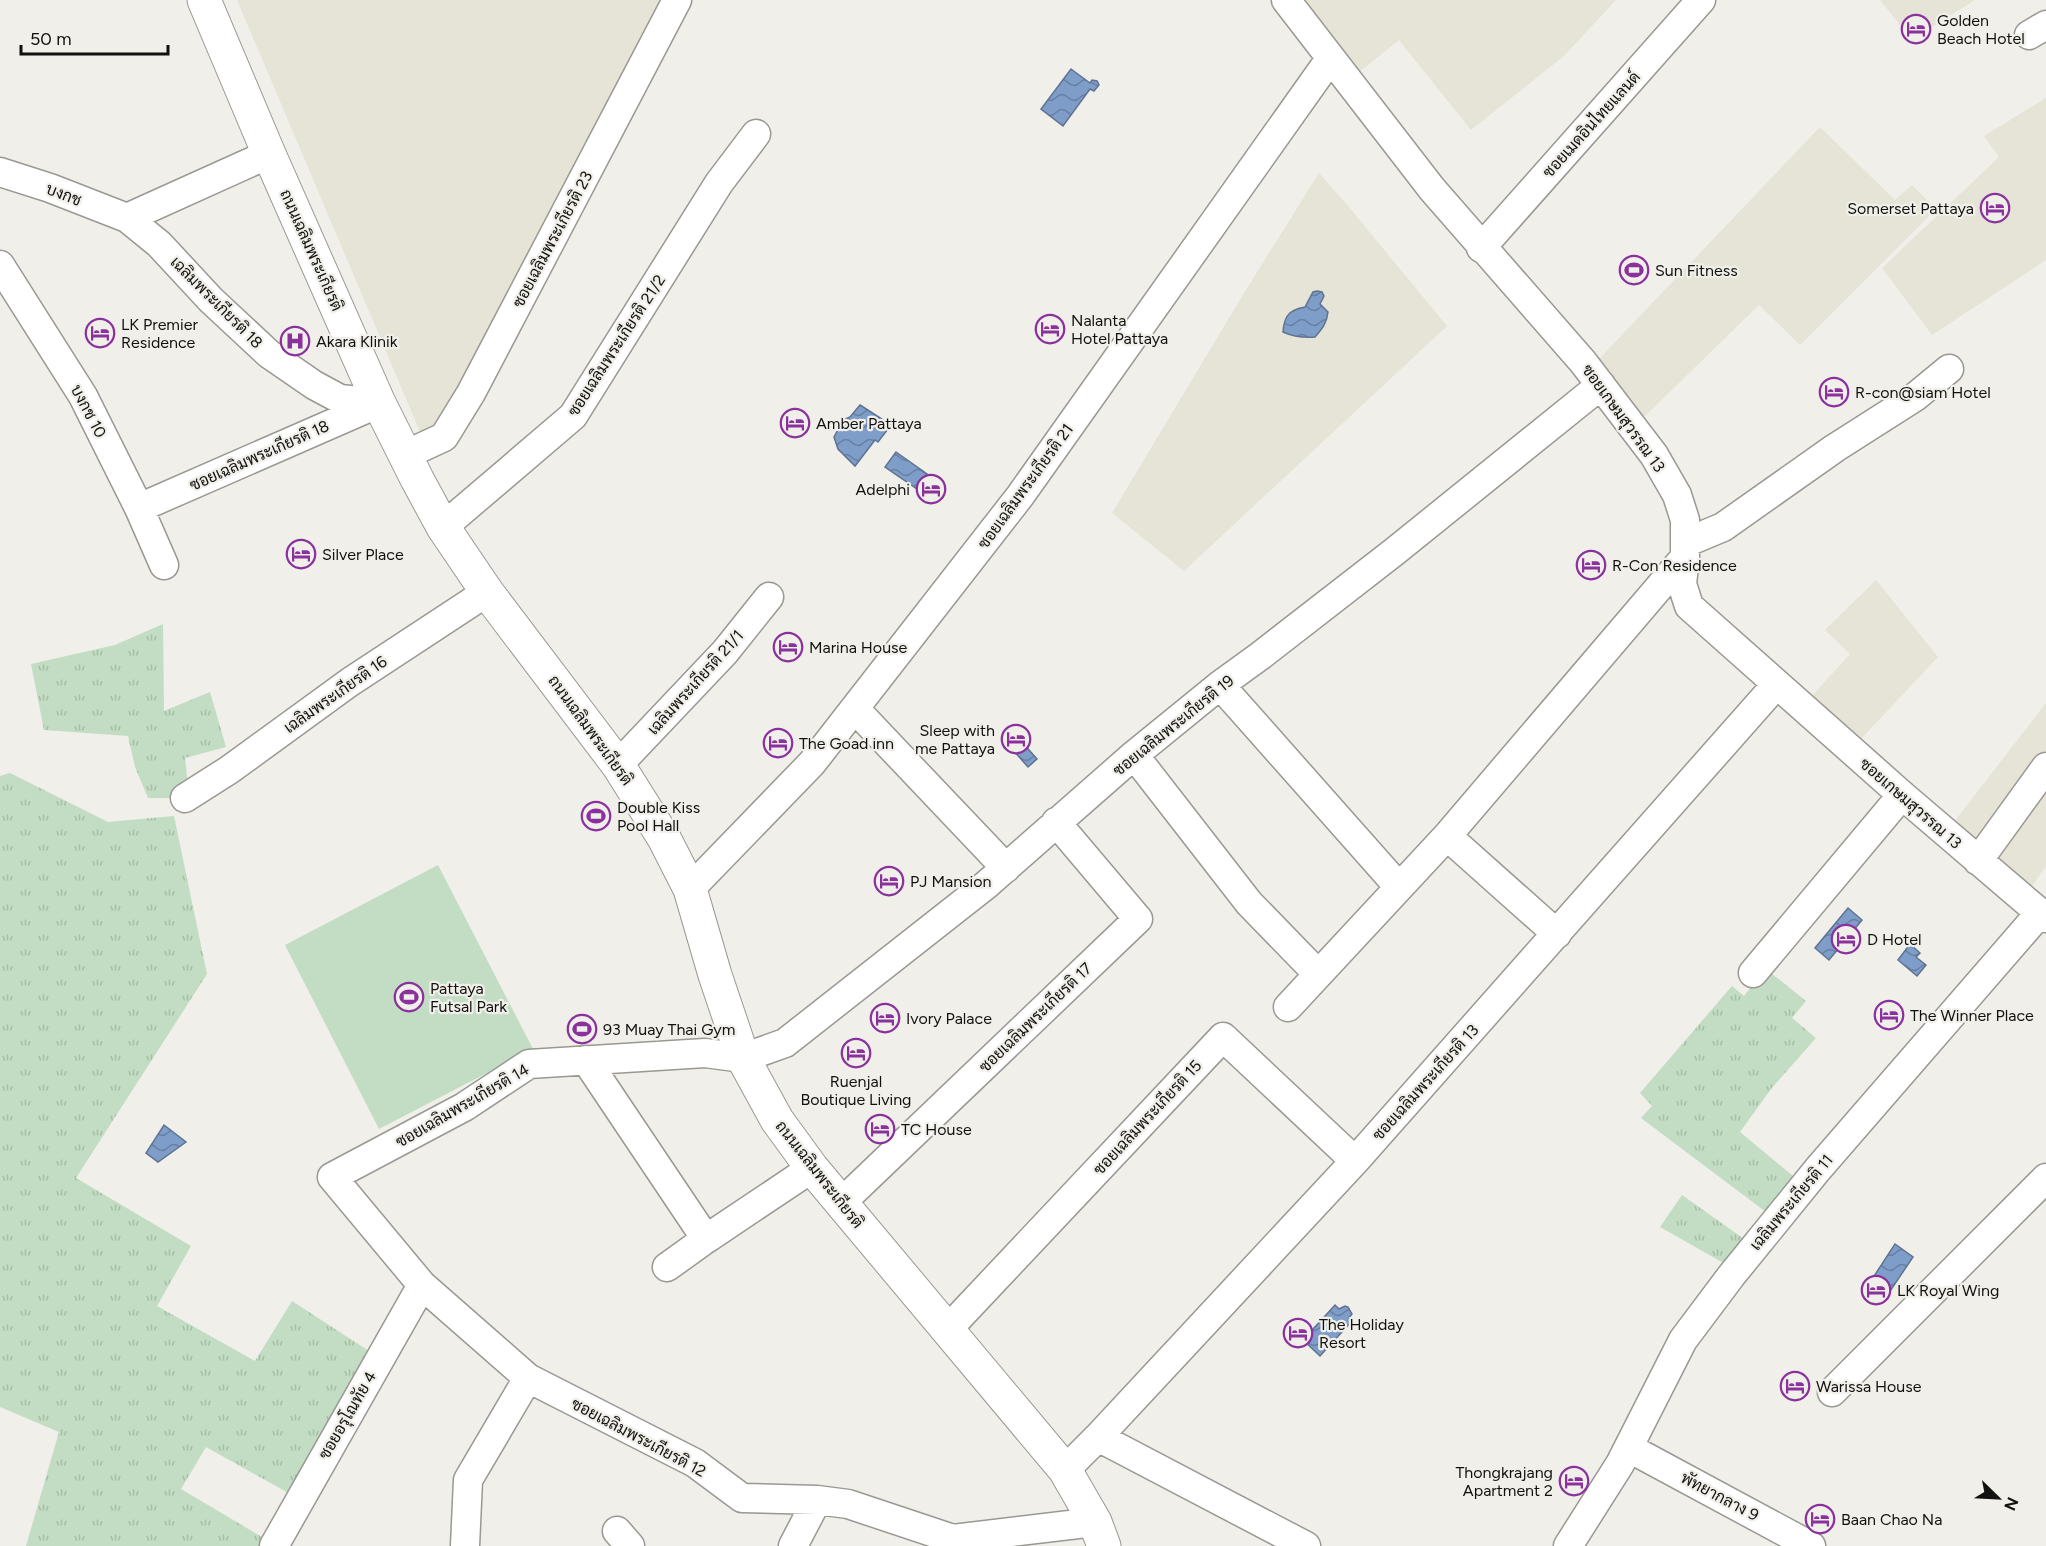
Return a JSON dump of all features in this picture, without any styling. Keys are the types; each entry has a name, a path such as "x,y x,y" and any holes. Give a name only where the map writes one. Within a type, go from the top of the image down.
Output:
{"main road":[{"name":"ถนนเฉลิมพระเกียรติ","path":"204,0 269,154 379,403 405,455 443,527 487,592 618,765 664,838 690,889 715,975 743,1058 777,1120 812,1168 1065,1470 1100,1534"}],"street":[{"name":"ซอยเฉลิมพระเกียรติ 23","path":"405,455 444,438 471,393 677,0"},
{"name":"ซอยเกษมสุวรรณ 13","path":"1286,0 1432,189 1601,385 1654,454 1677,495 1685,519 1682,584 1689,606 1776,685 2043,916"},
{"name":"ซอยเมดอินไทยแลนด์","path":"1481,248 1701,0"},
{"name":"ซอยเฉลิมพระเกียรติ 21","path":"690,889 812,763 1020,496 1330,59"},
{"name":"ซอยเฉลิมพระเกียรติ 21/2","path":"443,527 573,416 719,183 756,134"},
{"path":"127,218 269,154"},
{"name":"บงกช","path":"0,172 50,188 127,218"},
{"name":"เฉลิมพระเกียรติ 18","path":"127,218 159,244 211,300 269,354 314,385 340,399 379,403"},
{"name":"บงกช 10","path":"0,265 83,396 139,508 164,565"},
{"path":"1288,1007 1447,836 1685,550 1723,527 1835,448 1916,397 1949,369"},
{"name":"ซอยเฉลิมพระเกียรติ 19","path":"743,1058 785,1043 879,970 1006,868 1134,755 1220,685 1394,552 1601,385"},
{"name":"ซอยเฉลิมพระเกียรติ 18","path":"139,508 379,403"},
{"name":"เฉลิมพระเกียรติ 16","path":"185,798 229,770 350,682 487,592"},
{"name":"เฉลิมพระเกียรติ 21/1","path":"618,765 725,652 769,597"},
{"path":"1220,685 1399,887"},
{"name":"ซอยเฉลิมพระเกียรติ 13","path":"1065,1470 1355,1161 1776,685"},
{"path":"855,709 1006,868"},
{"path":"1134,755 1249,903 1318,974"},
{"path":"1978,861 2046,767"},
{"path":"1753,973 1902,795"},
{"name":"ซอยเฉลิมพระเกียรติ 17","path":"841,1203 1138,919 1056,822"},
{"path":"1447,836 1557,934"},
{"name":"เฉลิมพระเกียรติ 11","path":"1568,1546 1629,1448 1683,1340 1731,1276 1818,1169 2043,916"},
{"name":"ซอยเฉลิมพระเกียรติ 15","path":"947,1330 1223,1037 1355,1161"},
{"name":"ซอยเฉลิมพระเกียรติ 14","path":"332,1177 464,1107 529,1064 705,1053 743,1058"},
{"path":"586,1060 706,1239"},
{"path":"667,1267 812,1168"},
{"name":"ซอยเฉลิมพระเกียรติ 12","path":"332,1177 422,1285 528,1378 695,1463 742,1498 848,1503 951,1542 1100,1534"},
{"path":"1832,1392 2046,1178"},
{"name":"ซอยอรุโณทัย 4","path":"274,1546 422,1285"},
{"path":"465,1546 468,1479 528,1378"},
{"path":"1098,1437 1306,1546"},
{"name":"พัทยากลาง 9","path":"1629,1448 1811,1546"},
{"path":"792,1546 817,1500"}],"shaded area":[{"path":"237,0 663,0 445,422 421,434"},
{"path":"1303,0 1616,0 1564,56 1471,130 1399,40 1358,73"},
{"name":"Golden Beach Hotel","path":"1880,0 1975,0 1912,40"},
{"name":"Somerset Pattaya","path":"2046,98 2046,260 1932,335 1882,268 1999,157 1984,136"},
{"path":"1820,127 1895,200 1912,185 1936,209 1800,345 1759,305 1642,419 1597,361"},
{"path":"1319,173 1447,326 1184,571 1112,513"},
{"path":"1876,580 1938,657 1859,741 1811,697 1850,654 1825,630"},
{"path":"2046,703 2046,757 1979,842 1954,822"},
{"path":"2046,780 2046,866 2032,886 1990,854"}],"green space":[{"path":"163,624 164,711 210,692 226,747 185,758 188,785 171,798 148,798 135,767 128,736 44,730 31,664 115,645"},
{"path":"10,773 108,822 174,816 207,974 76,1178 191,1246 157,1306 255,1361 292,1301 372,1353 292,1495 206,1447 181,1489 267,1540 264,1546 26,1546 59,1432 0,1407 0,776"},
{"name":"Pattaya Futsal Park","path":"438,865 533,1049 379,1129 285,945"},
{"path":"1766,969 1806,1001 1792,1018 1816,1038 1771,1089 1740,1132 1799,1181 1770,1215 1641,1118 1652,1106 1640,1093 1732,986 1744,996"},
{"path":"1682,1195 1747,1241 1727,1265 1660,1227"}],"water":[{"path":"1071,69 1090,83 1092,80 1097,81 1099,85 1094,91 1090,89 1063,126 1041,109"},
{"path":"1313,292 1322,292 1324,296 1320,304 1328,312 1325,323 1318,334 1315,337 1303,337 1283,332 1288,315 1305,307"},
{"path":"860,405 891,425 878,442 875,440 855,466 838,449 834,437 843,420 850,417"},
{"path":"896,452 927,474 917,489 885,467"},
{"path":"1014,733 1037,759 1028,767 1005,741"},
{"path":"1848,908 1862,920 1829,960 1815,948"},
{"path":"1910,944 1920,953 1916,957 1926,965 1917,976 1898,960"},
{"path":"164,1125 186,1142 158,1162 146,1153"},
{"path":"1895,1244 1913,1257 1882,1303 1872,1298 1865,1290"},
{"path":"1335,1305 1339,1309 1348,1307 1352,1314 1349,1318 1352,1321 1320,1356 1303,1340"}],"place":[{"name":"Golden Beach Hotel","path":"1916,29"},
{"name":"Somerset Pattaya","path":"1995,208"},
{"name":"Sun Fitness","path":"1634,270"},
{"name":"Nalanta Hotel Pattaya","path":"1050,329"},
{"name":"LK Premier Residence","path":"100,333"},
{"name":"Akara Klinik","path":"295,341"},
{"name":"R-con@siam Hotel","path":"1834,392"},
{"name":"Amber Pattaya","path":"795,423"},
{"name":"Adelphi","path":"931,489"},
{"name":"Silver Place","path":"301,554"},
{"name":"R-Con Residence","path":"1591,565"},
{"name":"Marina House","path":"788,647"},
{"name":"Sleep with me Pattaya","path":"1016,739"},
{"name":"The Goad inn","path":"778,743"},
{"name":"Double Kiss Pool Hall","path":"596,816"},
{"name":"PJ Mansion","path":"889,881"},
{"name":"D Hotel","path":"1846,939"},
{"name":"Pattaya Futsal Park","path":"409,997"},
{"name":"The Winner Place","path":"1889,1015"},
{"name":"Ivory Palace","path":"885,1018"},
{"name":"93 Muay Thai Gym","path":"582,1029"},
{"name":"Ruenjal Boutique Living","path":"856,1053"},
{"name":"TC House","path":"880,1129"},
{"name":"LK Royal Wing","path":"1876,1290"},
{"name":"The Holiday Resort","path":"1298,1333"},
{"name":"Warissa House","path":"1795,1386"},
{"name":"Thongkrajang Apartment 2","path":"1574,1481"},
{"name":"Baan Chao Na","path":"1820,1519"}]}
